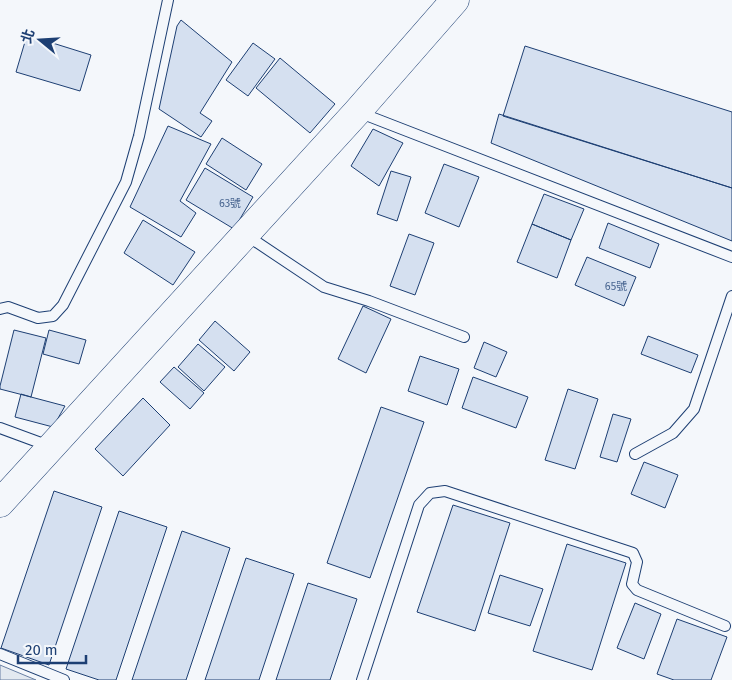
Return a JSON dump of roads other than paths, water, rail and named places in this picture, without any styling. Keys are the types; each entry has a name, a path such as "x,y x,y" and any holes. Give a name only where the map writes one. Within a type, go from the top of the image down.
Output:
{"street":[{"path":"0,503 357,112 455,0"}],"lane":[{"path":"0,309 8,307 38,318 53,316 62,305 126,182 139,136 168,0"},
{"path":"357,112 732,257"},
{"path":"245,235 324,287 369,301 464,337"},
{"path":"635,454 673,433 694,409 732,296"},
{"path":"0,428 52,447"},
{"path":"362,680 419,505 430,493 444,491 633,553 636,562 632,584 637,590 725,626"},
{"path":"0,654 64,680"}]}
